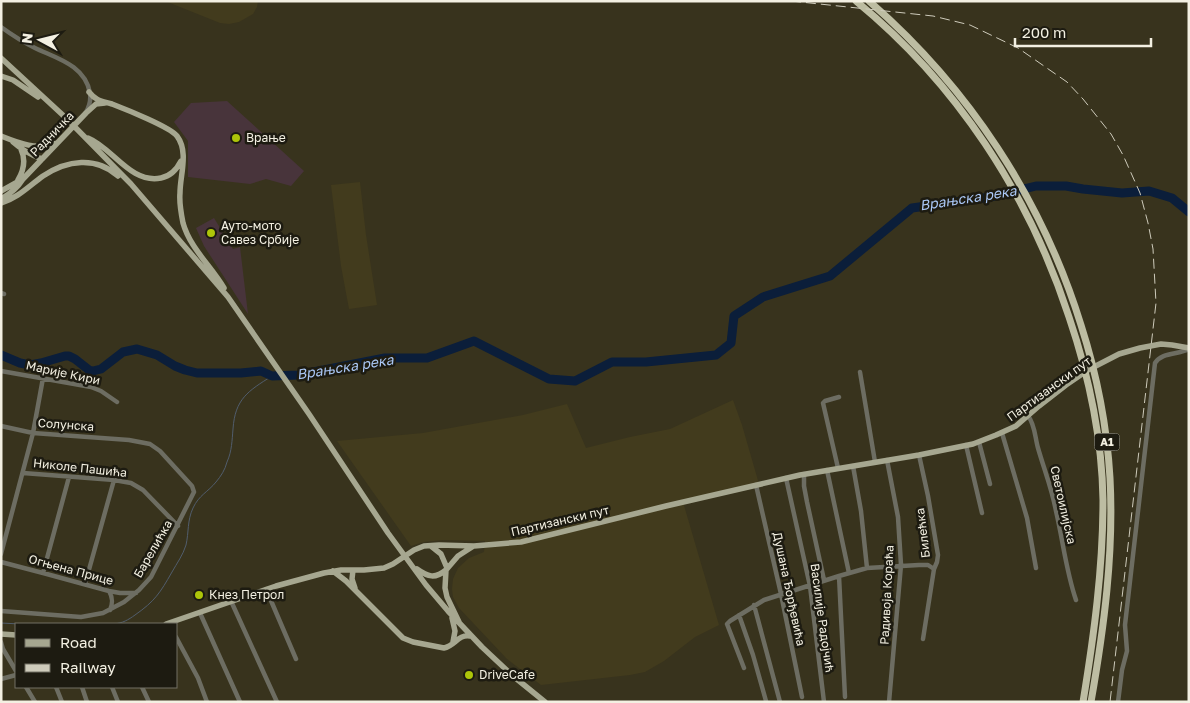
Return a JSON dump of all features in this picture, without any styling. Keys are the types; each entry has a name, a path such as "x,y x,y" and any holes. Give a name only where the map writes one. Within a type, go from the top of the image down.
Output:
{"highway":[{"name":"A1","path":"856,1 924,66 978,134 1019,200 1041,244 1063,296 1089,385 1097,432 1103,500 1097,606 1083,702"},
{"name":"A1","path":"869,1 942,74 988,134 1026,195 1053,250 1076,308 1090,353 1100,397 1110,477 1110,557 1105,608 1091,702"}],"main road":[{"path":"1,58 85,136 146,201 228,297 284,376 388,533 426,585 470,636 513,676 545,702"},
{"path":"1,76 14,80 39,98 47,100"},
{"path":"90,92 96,99 135,113 171,131 179,139 183,151 180,205 185,228 199,254 224,288 228,297"},
{"path":"85,114 96,104 107,103"},
{"name":"Радничка","path":"1,198 12,191 20,180 85,114"},
{"path":"1,136 20,143 37,146 57,142"},
{"path":"85,136 134,172 148,178 161,178 170,174 179,165 183,151"},
{"path":"10,139 24,156 20,180"},
{"path":"20,149 42,158"},
{"path":"1,203 19,195 52,171 67,165 83,163 98,164 108,168 140,198 146,201"},
{"name":"Радничка","path":"1,191 20,180"},
{"name":"Партизански пут","path":"171,623 266,589 332,571 384,568 422,547 474,546 531,540 804,474 919,455 979,442 1016,426 1038,406 1088,370 1106,360 1127,351 1161,344 1189,349"},
{"path":"430,546 437,549 441,554 446,569 445,588 447,597 460,625"},
{"path":"413,566 429,576 439,575 464,552 474,546"},
{"path":"353,570 352,582 356,590"},
{"path":"332,571 342,577 356,590 406,640 444,648 449,647 462,636 470,636"},
{"path":"452,616 455,631 454,642"},
{"path":"1,634 15,635"}],"street":[{"path":"1,28 25,43 74,66 85,79 90,92"},
{"name":"Радничка","path":"85,114 90,104 90,92"},
{"path":"1118,702 1122,670 1127,651 1125,625 1155,363 1158,358 1189,349"},
{"name":"Марије Кири","path":"1,371 91,387 101,391 117,402"},
{"path":"860,372 875,462"},
{"path":"1,554 33,434 43,378"},
{"path":"838,468 823,403 839,397"},
{"name":"Светоилијска","path":"1028,416 1050,485 1067,569 1076,600"},
{"name":"Солунска","path":"1,426 33,434 129,440 150,444 160,451 192,486 194,494"},
{"path":"1002,433 1027,518 1036,568"},
{"path":"979,442 990,484"},
{"path":"966,445 982,513"},
{"name":"Билећка","path":"919,455 938,556 934,569 923,639"},
{"name":"Радивоја Кораћа","path":"887,460 898,517 901,565 889,702"},
{"path":"853,466 868,568"},
{"path":"827,470 850,573"},
{"name":"Николе Пашића","path":"23,473 131,483 143,490 178,526"},
{"path":"804,474 807,502 824,580"},
{"path":"43,572 69,477"},
{"name":"Василије Радојчић","path":"786,478 810,586 824,702"},
{"path":"85,584 114,480"},
{"name":"Душана Ђорђевића","path":"756,486 802,697"},
{"name":"Барелићка","path":"1,611 82,617 110,610 124,602 136,593 151,577 194,494"},
{"name":"Огњена Прице","path":"1,562 109,591 136,593"},
{"path":"744,668 727,624 754,605 824,580 868,568 928,565 934,569"},
{"path":"839,576 845,697"},
{"path":"266,589 296,659"},
{"path":"109,591 113,602 110,610"},
{"path":"231,601 277,702"},
{"path":"754,605 780,702"},
{"path":"200,613 240,702"},
{"path":"739,615 766,701"},
{"path":"178,641 198,678 207,702"},
{"path":"1,642 15,669"},
{"path":"1,679 15,675"},
{"path":"27,688 35,702"},
{"path":"56,688 62,702"},
{"path":"82,688 87,702"},
{"path":"112,688 118,702"},
{"path":"142,688 149,702"}],"shaded area":[{"path":"165,1 258,1 253,14 239,22 229,24 220,23"},
{"path":"227,101 304,171 291,186 266,179 250,184 188,177 188,141 174,122 191,103"},
{"path":"360,182 377,305 349,309 341,266 331,185"},
{"path":"214,218 233,249 240,247 248,314 204,246 196,228"},
{"path":"733,400 759,484 683,502 719,625 695,637 664,661 645,672 541,685 507,659 459,608 453,597 453,579 458,568 469,558 484,552 485,541 443,540 424,542 411,546 337,441 423,433 523,415 567,404 586,448 670,429"}],"waterway":[{"name":"Врањска река","path":"1,355 30,365 69,356 93,371 101,369 123,352 137,349 157,355 175,366 197,373 261,371 272,376 298,375 385,358 427,358 474,341 549,379 575,381 612,362 646,362 716,355 731,343 734,316 763,297 830,276 912,208 991,197 1036,186 1066,186 1122,193 1149,191 1172,198 1189,212"},
{"path":"120,623 142,610 164,586 185,549 193,508 223,473 231,450 234,419 240,403 250,391 272,376"},
{"path":"1,623 15,624"}],"railway":[{"path":"791,1 933,16 970,25 1018,48 1067,82 1111,134 1123,155 1140,193 1148,223 1153,249 1156,303 1110,702"}],"place":[{"name":"Врање","path":"236,138"},
{"name":"Ауто-мото Савез Србије","path":"211,233"},
{"name":"Кнез Петрол","path":"199,595"},
{"name":"DriveCafe","path":"469,675"}]}
